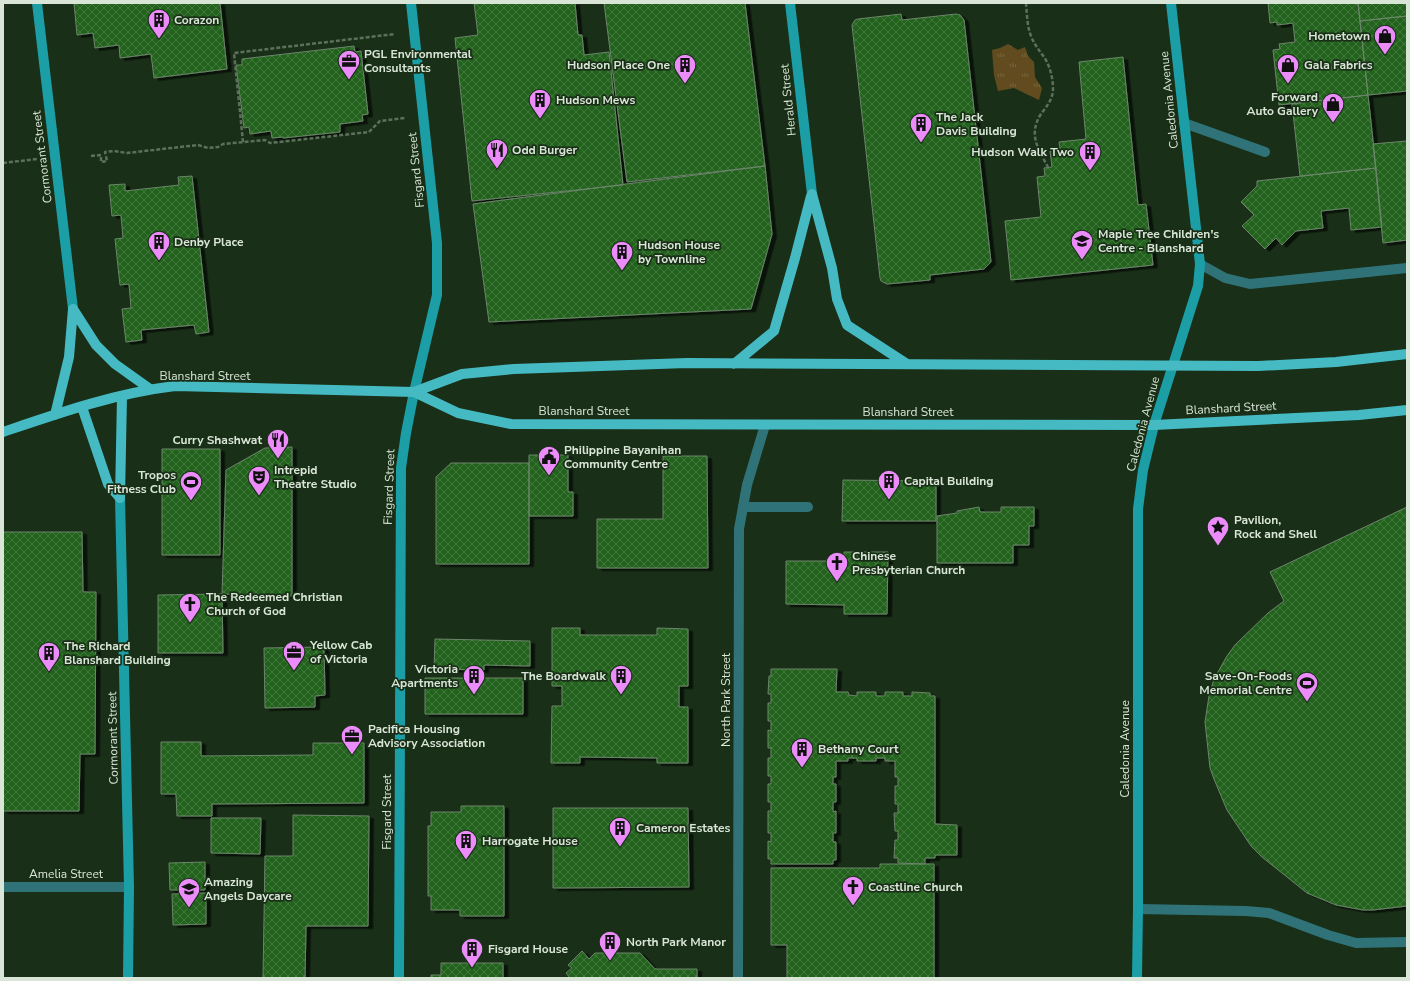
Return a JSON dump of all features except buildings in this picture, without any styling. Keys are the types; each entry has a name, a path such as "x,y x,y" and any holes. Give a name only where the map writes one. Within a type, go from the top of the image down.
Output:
{"main road":[{"path":"734,364 774,331 812,194"},
{"path":"812,194 832,268 837,299 847,325 907,364"},
{"path":"72,309 96,345 115,364 150,389"},
{"path":"54,415 69,357 72,309"},
{"name":"Blanshard Street","path":"3,432 54,415 122,396 150,389 175,386 414,392 462,374 506,370 687,363 1258,366 1336,362 1407,354"},
{"name":"Blanshard Street","path":"414,392 458,413 511,424 1154,425 1359,415 1407,410"},
{"path":"120,498 122,396"},
{"path":"82,407 108,484 120,498"}],"street":[{"name":"Cormorant Street","path":"36,3 72,309"},
{"name":"Fisgard Street","path":"399,978 401,468 414,392 437,295 437,243 412,3"},
{"name":"Herald Street","path":"790,3 812,194"},
{"name":"Caledonia Avenue","path":"1137,978 1138,509 1143,470 1154,425 1198,286 1200,264 1171,3"},
{"path":"1184,123 1265,152"},
{"path":"1200,264 1225,278 1250,284 1407,268"},
{"name":"North Park Street","path":"738,978 739,529 747,486 765,425"},
{"name":"Cormorant Street","path":"120,498 129,887 128,978"},
{"path":"743,507 808,507"},
{"name":"Amelia Street","path":"3,887 129,887"},
{"path":"1138,909 1246,910 1269,913 1328,935 1356,943 1407,942"}],"path":[{"path":"1026,3 1031,36 1036,47 1047,62 1052,77 1052,97 1036,123 1035,132 1038,150 1048,167"},
{"path":"243,142 234,53 415,32"},
{"path":"91,156 101,155 101,162 107,161 105,152 114,151 127,153 198,145 208,148 243,142 265,140 270,143 369,132 380,121 424,116"},
{"path":"3,163 39,159"}],"green space":[{"path":"1008,44 1018,50 1025,47 1028,56 1034,62 1035,77 1042,88 1039,100 1014,88 998,91 994,75 992,50"}],"place":[{"name":"Corazon","path":"159,40"},
{"name":"Hometown","path":"1385,56"},
{"name":"PGL Environmental Consultants","path":"349,80"},
{"name":"Hudson Place One","path":"685,84"},
{"name":"Gala Fabrics","path":"1288,84"},
{"name":"Hudson Mews","path":"540,120"},
{"name":"Forward Auto Gallery","path":"1333,124"},
{"name":"The Jack Davis Building","path":"921,144"},
{"name":"Odd Burger","path":"497,170"},
{"name":"Hudson Walk Two","path":"1090,172"},
{"name":"Maple Tree Children's Centre - Blanshard","path":"1082,260"},
{"name":"Denby Place","path":"159,262"},
{"name":"Hudson House by Townline","path":"622,272"},
{"name":"Curry Shashwat","path":"278,460"},
{"name":"Philippine Bayanihan Community Centre","path":"549,476"},
{"name":"Intrepid Theatre Studio","path":"259,496"},
{"name":"Capital Building","path":"889,500"},
{"name":"Tropos Fitness Club","path":"191,502"},
{"name":"Pavilion, Rock and Shell","path":"1218,546"},
{"name":"Chinese Presbyterian Church","path":"837,582"},
{"name":"The Redeemed Christian Church of God","path":"190,624"},
{"name":"The Richard Blanshard Building","path":"49,672"},
{"name":"Yellow Cab of Victoria","path":"294,672"},
{"name":"Victoria Apartments","path":"474,696"},
{"name":"The Boardwalk","path":"621,696"},
{"name":"Save-On-Foods Memorial Centre","path":"1307,702"},
{"name":"Pacifica Housing Advisory Association","path":"352,756"},
{"name":"Bethany Court","path":"802,768"},
{"name":"Cameron Estates","path":"620,848"},
{"name":"Harrogate House","path":"466,860"},
{"name":"Coastline Church","path":"853,906"},
{"name":"Amazing Angels Daycare","path":"189,908"},
{"name":"North Park Manor","path":"610,962"},
{"name":"Fisgard House","path":"472,968"}]}
